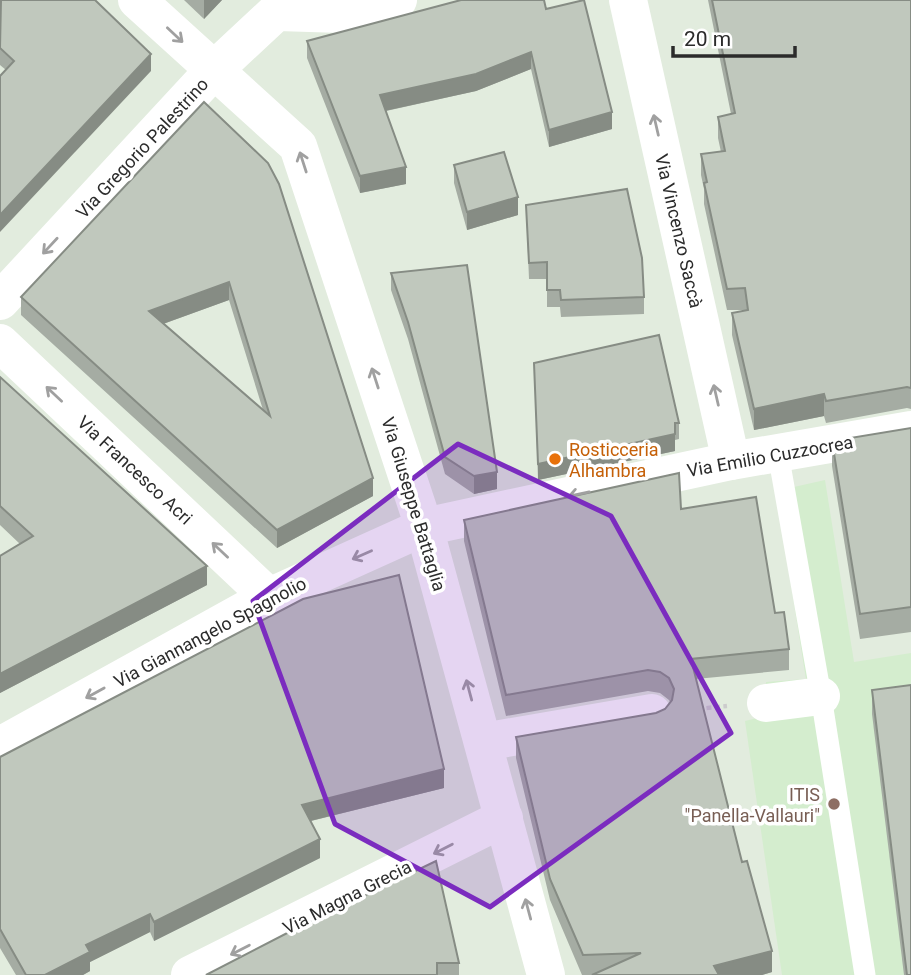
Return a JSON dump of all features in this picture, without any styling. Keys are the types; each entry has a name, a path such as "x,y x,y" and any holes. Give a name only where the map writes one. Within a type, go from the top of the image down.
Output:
{"street":[{"name":"Via Giuseppe Battaglia","path":"137,0 298,146 424,527 546,975"},
{"path":"283,6 342,14 398,0"},
{"name":"Via Vincenzo Saccà","path":"628,0 731,461"},
{"name":"Via Gregorio Palestrino","path":"0,301 213,71 283,6"},
{"name":"Via Francesco Acri","path":"0,344 269,597"},
{"name":"Via Emilio Cuzzocrea","path":"424,527 731,461 911,430"},
{"name":"Via Giannangelo Spagnolio","path":"0,746 269,597 424,527"},
{"path":"766,703 821,696"},
{"path":"484,742 652,713"},
{"name":"Via Magna Grecia","path":"190,975 504,818"}],"lane":[{"path":"778,453 821,696 865,975"}],"path":[{"path":"652,713 766,703"}],"highlighted area":[{"path":"458,444 611,516 731,733 490,907 335,824 253,601"}],"shaded area":[{"name":"ITIS \"Panella-Vallauri\"","path":"825,480 854,662 911,653 911,975 782,975 745,721 765,716 766,682 806,679 776,491"}],"building":[{"path":"1,0 95,0 151,54 0,215 0,76 14,61 0,48"},
{"path":"461,0 544,0 546,9 584,0 612,112 549,130 531,52 476,74 380,95 406,167 360,176 307,41"},
{"path":"712,0 911,0 911,388 826,401 824,394 754,409 732,313 748,310 745,288 727,289 704,183 707,182 701,154 725,151 718,117 735,113"},
{"path":"204,102 268,163 279,184 373,478 277,530 21,297","holes":["229,282 270,416 149,311"]},
{"path":"504,152 518,197 467,212 454,165"},
{"path":"627,189 642,258 644,297 561,300 560,290 547,290 547,262 529,263 526,205"},
{"path":"467,265 497,472 474,476 445,457 408,322 391,273"},
{"path":"659,335 679,423 675,423 675,434 538,464 534,363"},
{"path":"0,377 207,566 0,674 0,556 33,536 0,506"},
{"path":"911,428 911,607 860,614 832,441"},
{"path":"679,473 681,509 756,497 775,613 784,612 789,649 691,659 742,862 747,861 772,951 714,966 719,975 592,975 641,953 583,955 550,879 516,737 656,713 665,709 672,700 674,689 669,678 660,672 648,670 506,695 464,520"},
{"path":"399,575 444,769 302,805 320,839 154,922 150,914 86,945 90,952 45,975 26,975 0,929 0,757 303,599"},
{"path":"911,685 911,975 907,975 872,690"},
{"path":"436,861 459,963 437,963 437,975 206,975 295,929"}],"place":[{"name":"Rosticceria Alhambra","path":"555,459"},
{"name":"ITIS \"Panella-Vallauri\"","path":"834,804"}]}
